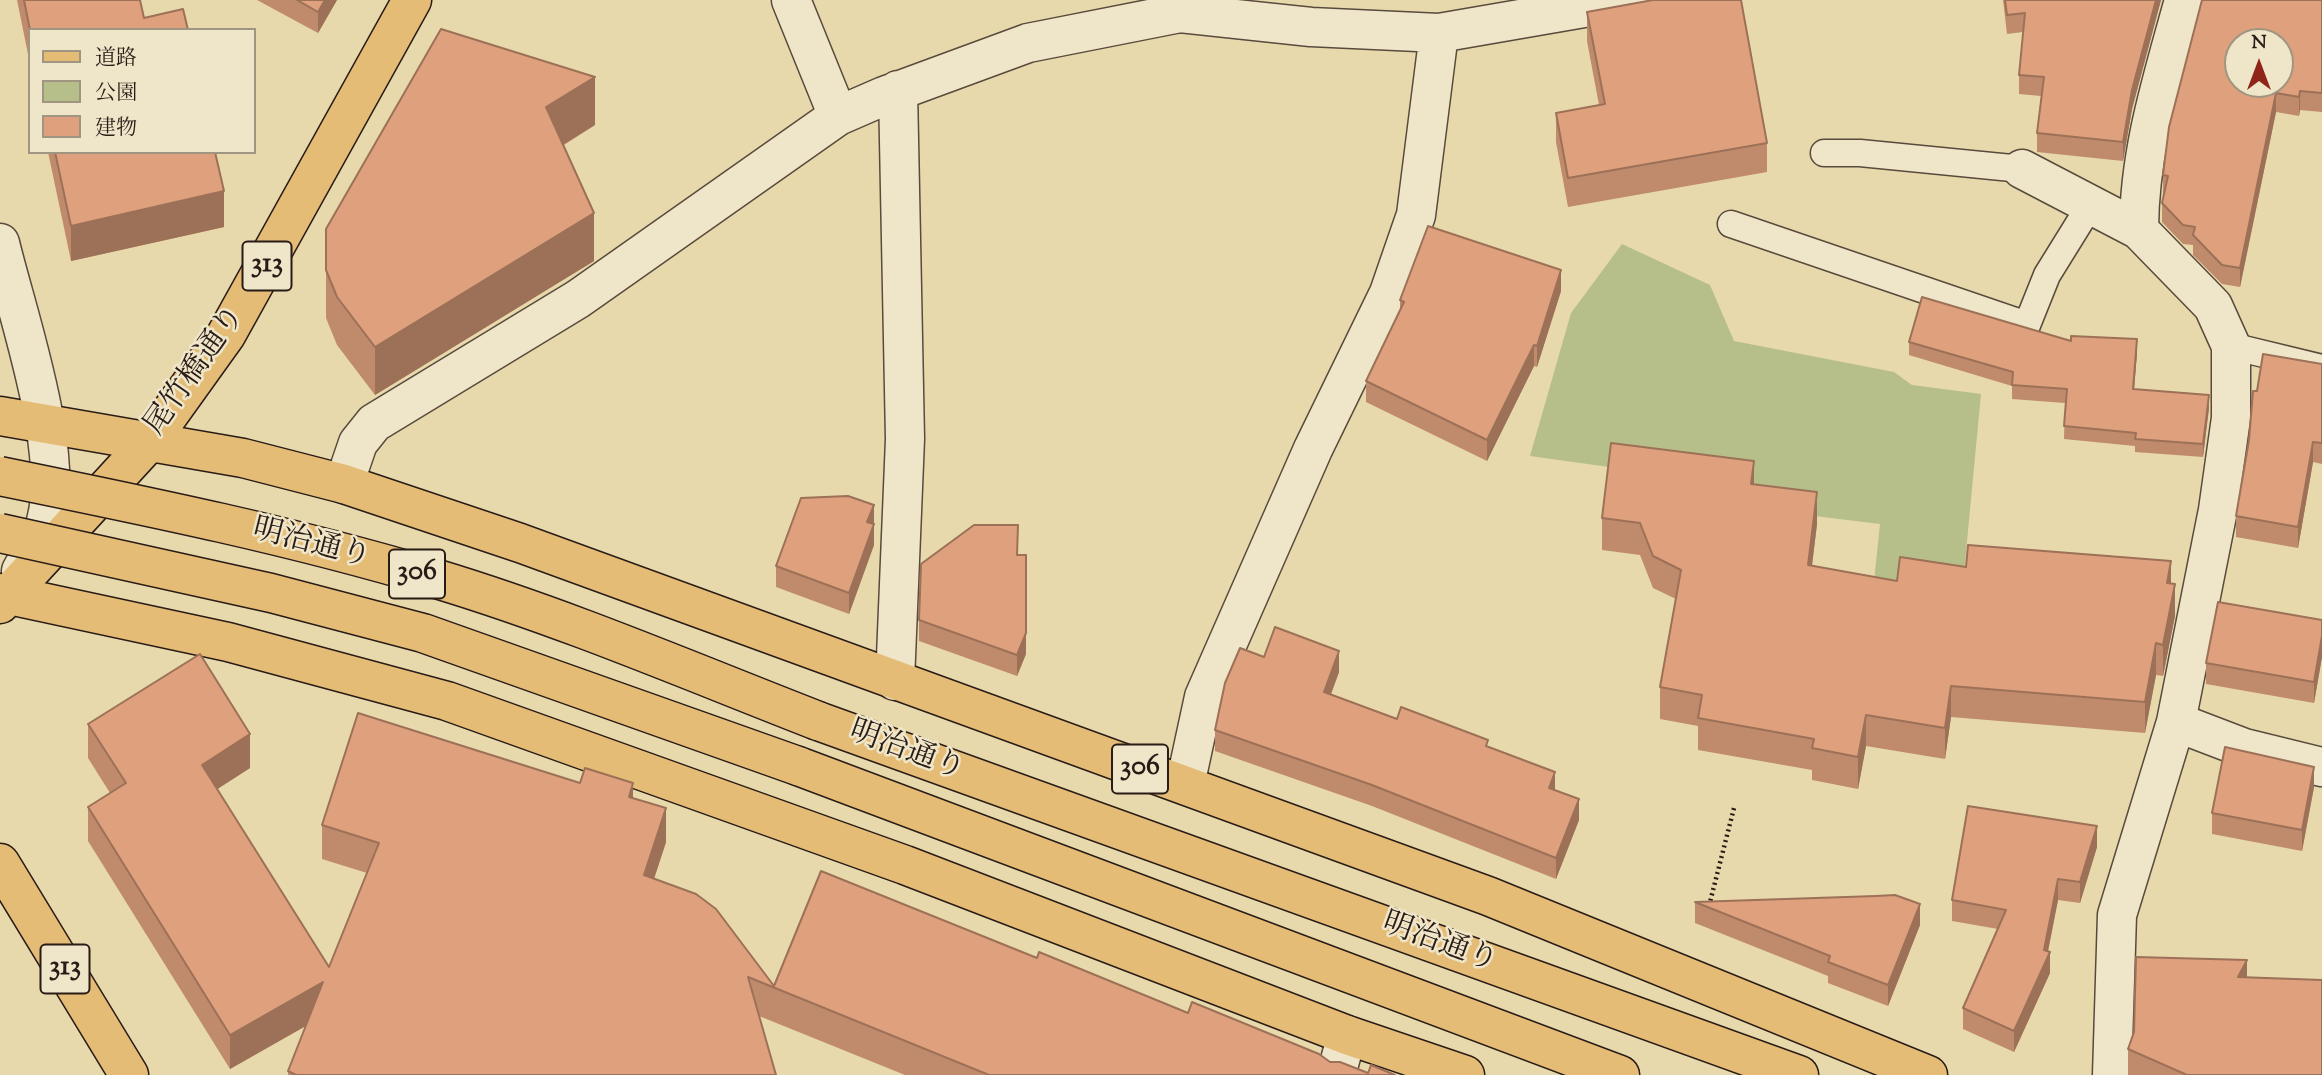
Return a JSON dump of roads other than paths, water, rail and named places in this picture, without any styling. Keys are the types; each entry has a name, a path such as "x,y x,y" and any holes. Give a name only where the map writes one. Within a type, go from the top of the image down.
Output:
{"main road":[{"name":"尾竹橋通り","path":"3,597 150,441 226,335 259,281 412,0"},
{"name":"306","path":"0,416 243,458 344,484 520,543 1488,896 1928,1075"},
{"name":"明治通り","path":"0,476 290,539 438,580 582,630 818,721 1799,1075"},
{"name":"明治通り","path":"0,533 271,593 423,633 798,766 1620,1075"},
{"path":"3,597 228,642 447,701 905,864 1347,1035 1465,1075"},
{"name":"313","path":"0,863 129,1075"}],"street":[{"path":"791,0 838,116"},
{"path":"344,484 358,443 374,423 578,299 838,116 898,90 1028,43 1180,6 1311,27 1439,33 1630,0"},
{"path":"2139,230 2139,190 2147,135 2183,0"},
{"path":"1185,785 1204,697 1314,449 1390,293 1416,215 1439,33"},
{"path":"895,681 905,439 898,90"},
{"path":"2022,169 2139,230 2213,306 2231,346 2231,418 2218,510 2176,722 2117,915 2112,1075"},
{"path":"0,243 46,424 52,477 43,531 3,597"},
{"path":"2176,722 2244,748 2322,767"},
{"path":"1336,1075 1347,1035"}],"lane":[{"path":"1824,153 1860,153 2022,169"},
{"path":"1731,224 2027,325 2047,275 2091,204"},
{"path":"2231,346 2322,368"}]}
